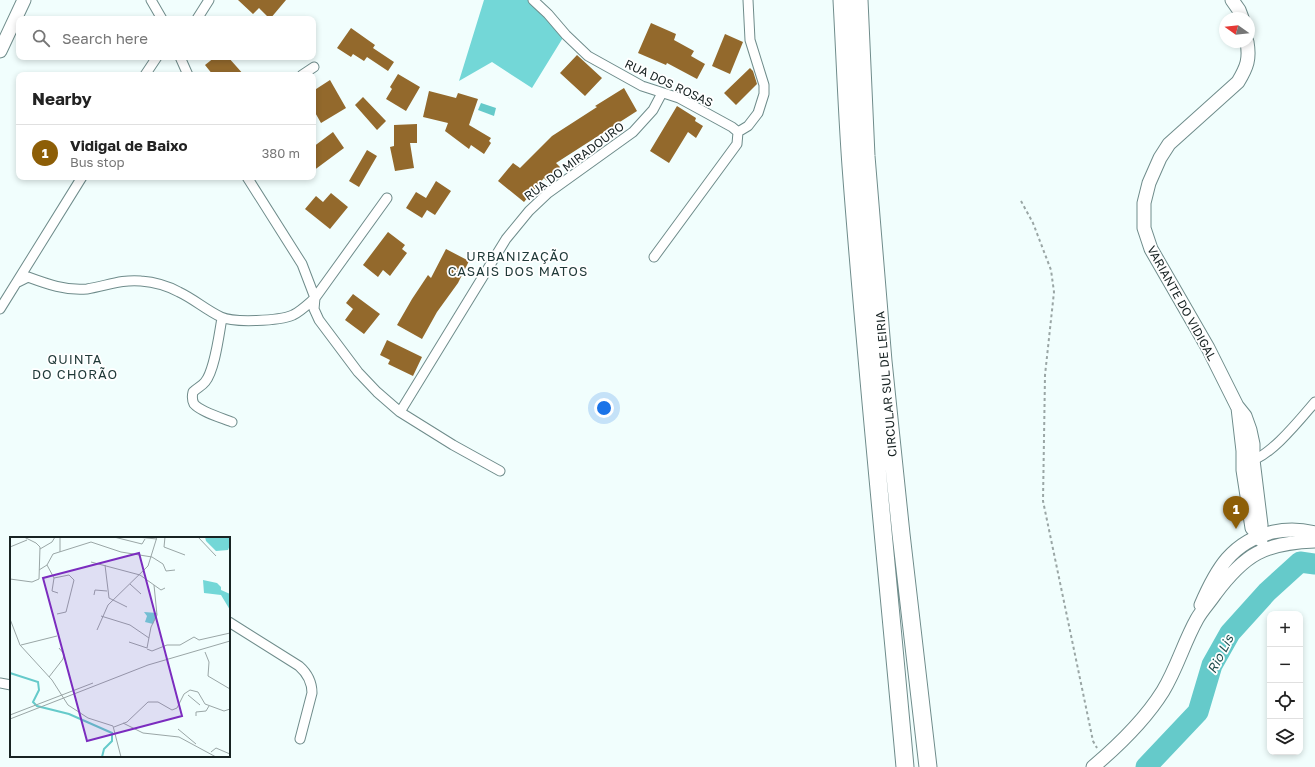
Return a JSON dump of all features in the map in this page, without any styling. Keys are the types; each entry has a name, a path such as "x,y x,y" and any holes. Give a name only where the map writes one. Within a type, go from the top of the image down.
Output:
{"highway":[{"name":"CIRCULAR SUL DE LEIRIA","path":"842,0 852,179 867,364 928,767"},
{"name":"CIRCULAR SUL DE LEIRIA","path":"858,0 866,156 883,361 905,767"}],"street":[{"path":"16,16 24,0"},
{"path":"151,0 160,16"},
{"path":"199,16 209,0"},
{"name":"RUA DOS ROSAS","path":"533,0 588,56 642,86 679,98 732,127 738,132"},
{"path":"654,257 737,144 738,132 748,126 758,113 764,94 764,85 750,40 748,0"},
{"path":"1232,0 1240,12"},
{"path":"0,51 16,17"},
{"name":"VARIANTE DO VIDIGAL","path":"1248,48 1249,54 1246,69 1238,82 1169,144 1160,158 1149,183 1144,203 1144,228 1151,249 1208,348 1237,406 1261,525 1259,536"},
{"path":"147,72 155,60"},
{"path":"181,60 187,72"},
{"path":"306,72 314,67"},
{"name":"RUA DO MIRADOURO","path":"400,412 506,239 529,211 548,193 633,132 653,110 662,93"},
{"path":"0,309 80,180"},
{"path":"249,180 302,264 315,298 314,309 319,320 358,372 377,392 400,412 454,445 500,470"},
{"path":"18,282 28,277 55,286 80,289 126,280 147,282 165,286 180,292 222,318 239,320 285,318 300,310 315,298 386,198"},
{"path":"222,318 209,376 206,382 193,392 192,400 201,409 232,422"},
{"path":"1248,461 1267,452 1287,434 1315,402"},
{"path":"1198,619 1200,607 1209,587 1223,564 1239,547 1259,536 1292,530 1315,533"},
{"path":"1259,536 1264,550"},
{"path":"1098,763 1144,718 1163,690 1198,619 1234,571 1247,559 1264,550 1279,545 1315,541"},
{"path":"230,623 299,666 308,676 312,688 312,694 300,739"},
{"path":"0,684 10,685"}],"path":[{"path":"1020,200 1033,223 1051,270 1054,292 1045,375 1043,501 1098,763"}],"shaded area":[{"path":"484,0 529,0 564,36 532,88 492,62 459,81"},
{"path":"481,103 496,108 494,116 478,110"}],"building":[{"path":"238,0 286,0 273,16 267,16 259,8 253,14"},
{"path":"651,23 676,34 674,40 694,51 691,56 705,64 697,79 667,63 666,65 638,53"},
{"path":"351,28 375,45 373,48 394,62 388,71 367,57 364,61 353,54 351,57 337,48"},
{"path":"725,34 743,42 730,74 712,66"},
{"path":"577,55 602,78 585,96 560,73"},
{"path":"211,60 231,60 241,72 211,72 205,65"},
{"path":"750,68 753,71 757,84 736,105 724,93"},
{"path":"398,74 420,87 406,111 386,99 392,89 390,87"},
{"path":"330,80 346,108 321,123 316,114 316,89"},
{"path":"624,88 637,111 556,163 560,167 547,181 544,178 524,202 498,181 513,163 520,168 552,136"},
{"path":"429,91 456,98 458,93 478,99 469,125 491,138 489,141 491,143 484,154 471,145 469,149 445,131 448,123 423,117"},
{"path":"363,97 386,121 377,130 355,105"},
{"path":"677,106 696,118 695,121 703,126 696,138 688,132 669,163 650,151"},
{"path":"417,124 417,143 410,143 414,168 395,171 390,147 394,146 394,125"},
{"path":"333,132 344,148 316,169 316,145"},
{"path":"367,150 377,156 359,187 349,181"},
{"path":"436,181 451,191 435,215 427,210 422,218 406,208 416,192 426,198"},
{"path":"331,193 348,207 330,229 305,209 316,196 323,202"},
{"path":"388,232 405,245 402,249 407,253 390,276 383,270 378,277 363,265"},
{"path":"446,249 469,261 458,283 437,312 422,339 397,325 428,275 431,278"},
{"path":"353,294 380,314 364,334 345,320 353,309 346,303"},
{"path":"387,340 422,357 413,376 388,364 390,360 380,355"}],"waterway":[{"name":"Rio Lis","path":"1146,767 1198,712 1212,665 1230,633 1267,592 1300,562 1315,564"}],"place":[{"name":"Vidigal de Baixo","path":"1236,529"}],"district":[{"name":"URBANIZAÇÃO CASAIS DOS MATOS","path":"518,264"},
{"name":"QUINTA DO CHORÃO","path":"75,366"}]}
